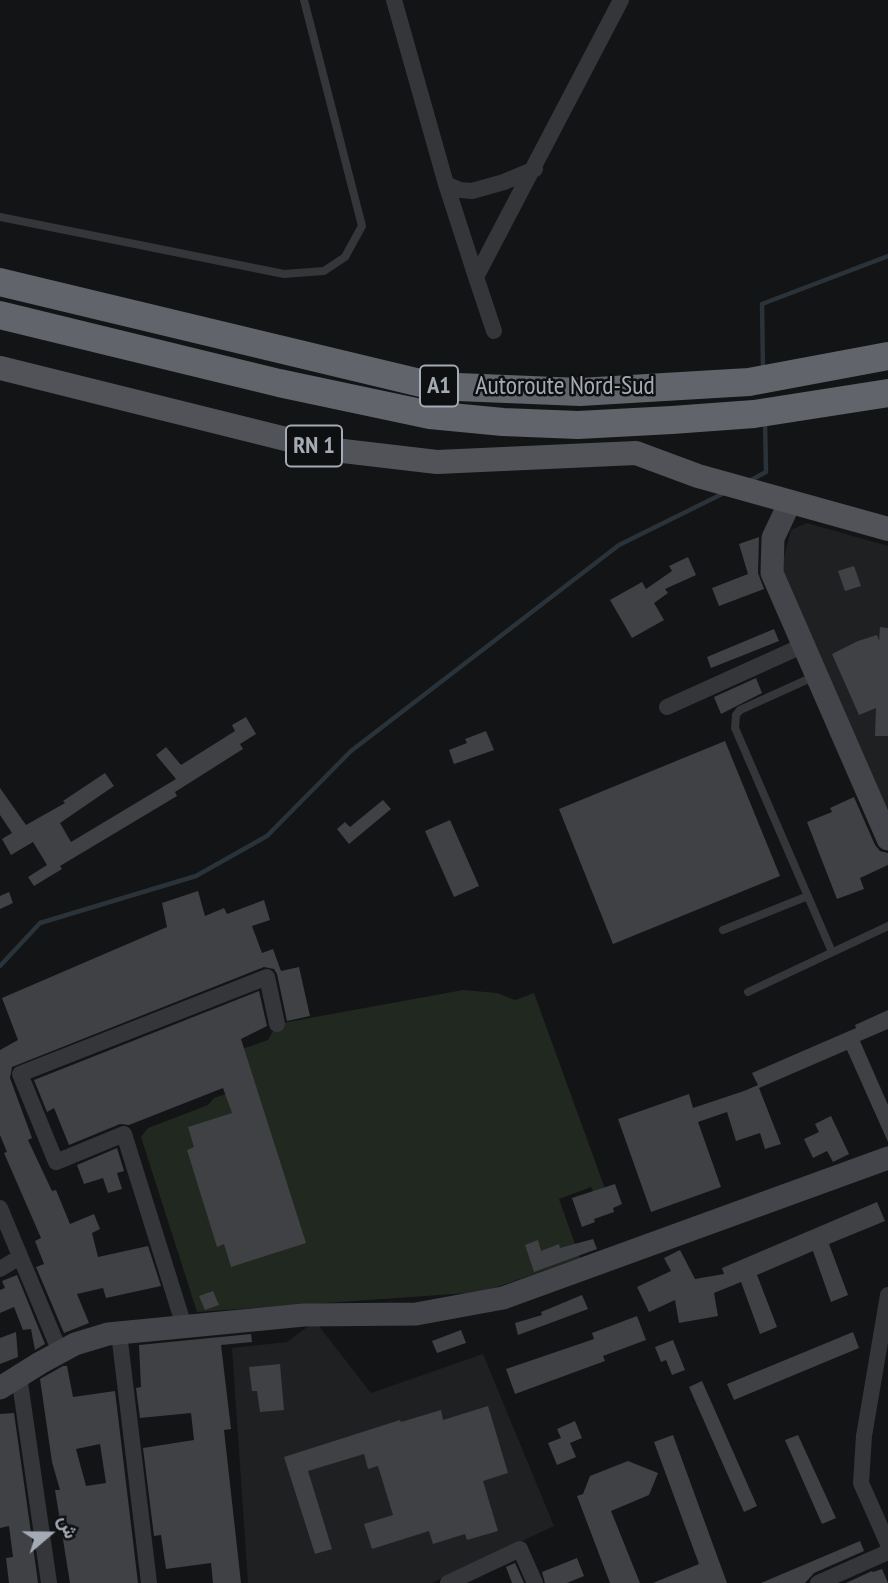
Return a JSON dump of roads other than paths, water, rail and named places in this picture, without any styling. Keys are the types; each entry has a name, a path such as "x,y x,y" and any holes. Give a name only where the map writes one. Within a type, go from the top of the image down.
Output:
{"highway":[{"name":"Autoroute Nord-Sud","path":"0,282 433,386 580,392 750,382 888,356"},
{"name":"Autoroute Nord-Sud","path":"0,315 279,383 430,415 503,422 578,425 754,414 888,393"}],"main road":[{"name":"RN 1","path":"0,368 326,449 437,463 636,453 698,476 888,529"},
{"path":"790,502 773,538 772,573 888,839"},
{"path":"10,1382 75,1344 119,1333 304,1315 416,1314 503,1298 888,1158"}],"street":[{"path":"394,0 446,184 494,331"},
{"path":"476,277 535,169 621,0"},
{"path":"446,184 460,190 472,191 535,169"},
{"path":"667,707 802,646"},
{"path":"184,1326 124,1134 55,1162 20,1074 267,976 277,1024"},
{"path":"0,1208 60,1352"},
{"path":"0,1269 20,1256"},
{"path":"888,1294 864,1436 862,1483 888,1544"},
{"path":"119,1333 149,1583"},
{"path":"10,1382 49,1583"},
{"path":"448,1583 520,1549 535,1583"},
{"path":"818,1583 888,1552"}],"lane":[{"path":"0,217 284,274 324,271 345,257 362,226 304,0"},
{"path":"815,676 740,710 735,728 832,952"},
{"path":"723,930 808,896"},
{"path":"748,992 888,926"}],"waterway":[{"path":"763,371 762,304 888,256"},
{"path":"751,480 766,472 765,421"},
{"path":"0,966 40,923 196,876 267,836 351,751 619,545 724,493"}]}
